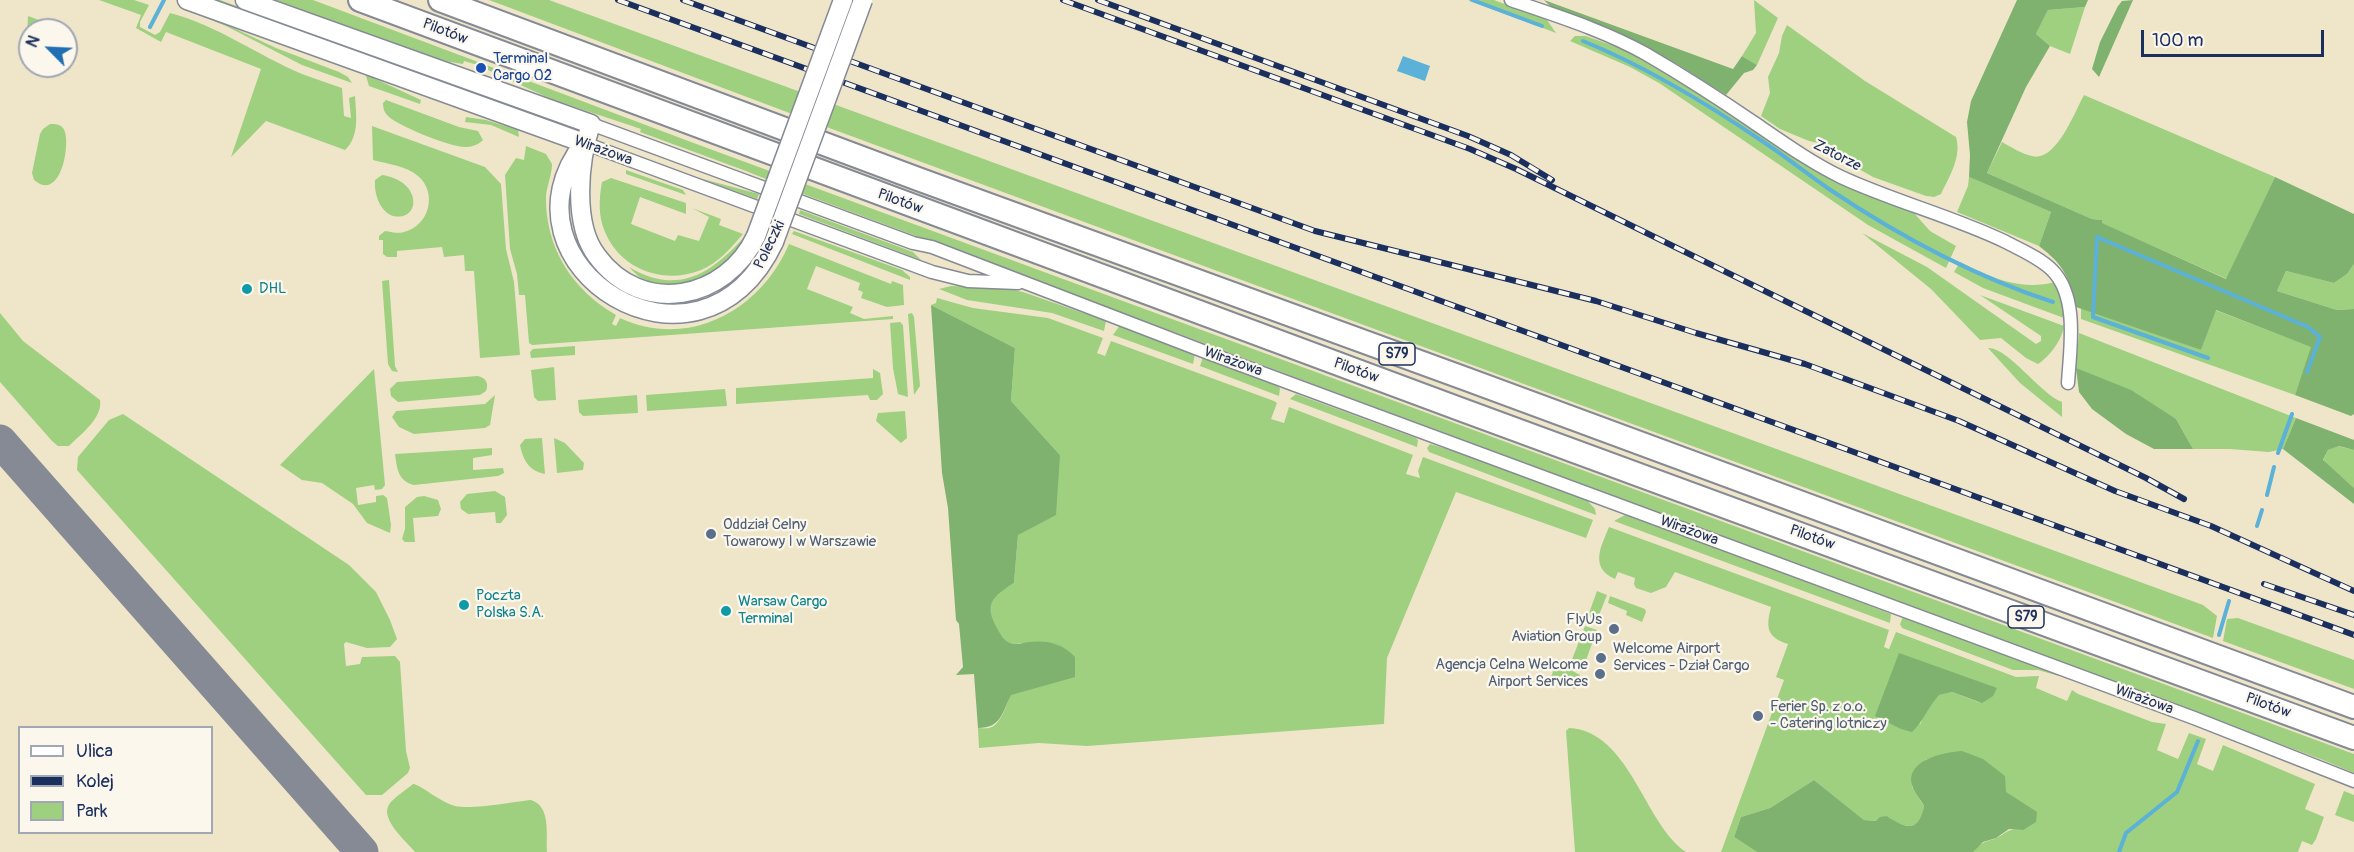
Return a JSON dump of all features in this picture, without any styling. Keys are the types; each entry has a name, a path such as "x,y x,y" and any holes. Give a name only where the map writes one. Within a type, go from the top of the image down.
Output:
{"highway":[{"name":"Pilotów","path":"360,0 1445,404 2354,738"},
{"name":"Pilotów","path":"440,0 918,179 2354,707"}],"main road":[{"name":"Wirażowa","path":"187,0 584,143"},
{"name":"Wirażowa","path":"245,0 591,124"},
{"name":"Poleczki","path":"591,124 584,143 579,198 586,238 596,255 607,269 626,283 650,292 672,294 705,288 732,271 750,248 756,236 843,0"},
{"name":"Poleczki","path":"584,143 573,158 564,178 560,204 564,234 576,261 590,279 611,297 632,307 653,313 672,314 699,311 723,301 746,285 767,258 863,0"}],"street":[{"name":"Zatorze","path":"1511,0 1614,38 1646,54 1724,102 1796,152 1841,177 1953,218 2040,261 2052,270 2065,289 2068,298 2070,343 2068,383"},
{"name":"Wirażowa","path":"591,124 913,243 932,247 1023,283 2184,715 2354,781"},
{"name":"Wirażowa","path":"584,143 932,272 968,281 1023,283"}],"green space":[{"path":"99,0 134,0 149,5 140,22 140,27 155,35 160,32 170,13 204,25 302,74 342,88 344,116 351,118 349,98 355,96 356,125 350,144 345,150 266,121 231,157 261,69 166,32 161,42 136,28 141,15"},
{"path":"210,0 220,0 574,130"},
{"path":"270,0 313,0 699,145 2354,754 2354,773 806,195 640,132 641,129 551,99 488,68 464,61 463,64 431,59"},
{"path":"489,0 549,0 2203,605 2217,616 2213,638 832,129"},
{"path":"1468,0 1494,0 1547,20 1556,33"},
{"path":"1544,0 1733,69 1742,56 1757,65 1753,70 1744,73 1726,95 1677,64 1629,38 1551,7"},
{"path":"1754,0 1778,18 1757,65 1742,56 1756,33"},
{"path":"2017,0 2088,0 2085,7 2048,10 2036,34 2050,46 2026,87 1987,173 2092,219 2102,220 2102,223 2226,279 2275,177 2354,214 2354,264 2347,274 2334,283 2286,271 2277,291 2337,310 2354,309 2354,414 2351,416 2295,395 2311,347 2216,310 2201,350 2076,307 2064,272 2055,260 2039,246 2051,212 1969,177 1967,122 1971,101"},
{"path":"2133,0 2099,77 2092,69 2100,42 2118,6 2122,1"},
{"path":"2085,7 2070,54 2050,46 2036,34 2048,10"},
{"path":"187,10 339,72 348,77 352,83 302,65 226,26"},
{"path":"1787,25 1865,81 1956,137 1956,159 1941,194 1934,197 1926,196 1873,177 1836,156 1823,144 1780,129 1761,116 1770,93 1768,77 1779,53"},
{"path":"1575,36 1586,36 1625,50 1716,104 1801,162 1843,185 1914,213 1930,231 1956,246 1946,268 1868,225 1659,83 1630,67 1570,41"},
{"path":"367,75 421,100 420,104 369,86"},
{"path":"2084,95 2275,177 2227,279 2101,223 2102,220 2092,219 1987,173 2002,142 2032,156 2041,156 2049,152 2064,134"},
{"path":"386,100 459,127 478,131 483,140 476,145 466,147 426,136 388,116 383,107"},
{"path":"466,117 486,120 518,130 519,137 491,125 465,122"},
{"path":"50,124 63,128 66,144 65,155 58,177 52,183 44,185 34,180 32,173 40,134"},
{"path":"372,126 485,167 501,184 506,249 514,282 520,355 480,358 474,271 465,271 464,255 444,257 442,247 397,251 397,257 387,257 383,254 383,240 379,240 379,236 385,231 399,233 413,229 425,216 429,200 428,191 418,176 397,166 373,160"},
{"path":"526,146 546,154 552,164 546,196 547,215 550,233 564,265 586,293 616,315 612,324 616,326 620,318 646,327 672,329 696,326 720,318 741,305 760,288 777,267 789,244 891,284 892,281 903,285 904,305 887,307 861,298 863,292 858,290 860,283 816,266 807,289 853,307 850,313 864,319 893,316 893,319 532,345 529,343 525,295 519,295 517,274 510,249 505,175 516,158 524,160"},
{"path":"626,170 683,190 686,195 626,174"},
{"path":"382,175 395,179 411,192 413,207 409,213 393,216 381,206 375,190 375,180"},
{"path":"1969,177 2051,212 2039,246 1957,212 1968,186"},
{"path":"611,178 686,203 686,214 640,197 631,224 675,241 678,235 699,241 709,217 692,208 721,219 719,225 743,234 719,259 701,270 673,276 645,271 622,256 612,245 605,232 601,220 600,195 602,182"},
{"path":"699,178 759,194 757,199"},
{"path":"800,210 913,252 921,260 799,214"},
{"path":"794,231 902,270 910,277 910,280 792,234"},
{"path":"1862,233 1927,267 2036,344 2041,341 2041,336 1980,295 2064,326 2058,342 2038,364 2026,358 2001,338 1980,340 1931,289"},
{"path":"746,235 727,262 701,279 679,285 658,285 642,279 629,267 647,276 664,280 679,280 694,276 721,260"},
{"path":"1960,262 1995,278 2018,284 2056,282 2061,292 2064,318 1983,288 1954,272"},
{"path":"2354,264 2354,309 2337,310 2277,291 2286,271 2334,283 2347,274"},
{"path":"389,280 395,366 398,372 392,371 388,364 382,281"},
{"path":"951,286 1006,288 1023,292 1106,321 1104,331 1052,313 967,300 939,289"},
{"path":"937,298 973,308 1048,318 1103,338 1097,353 1105,356 1111,341 1274,401 1277,403 1271,419 1284,423 1289,407 1413,455 1406,474 1420,478 1418,471 1423,457 1593,520 1586,538 1456,492 1387,658 1384,724 1087,746 1039,743 979,748 978,728 992,727 998,722 1008,702 1022,643 1008,643 1004,640 995,627 990,605 996,595 1014,583 1018,535 1060,455 1011,401 1015,348 931,305 936,303"},
{"path":"931,305 1015,348 1011,401 1060,455 1056,515 1018,535 1014,583 995,597 991,614 999,632 1008,642 1015,644 1048,642 1070,652 1075,657 1075,677 1011,695 996,722 978,728 974,674 956,675 963,667 959,624 956,620 948,508 942,473"},
{"path":"2081,307 2201,350 2215,310 2312,347 2295,395 2081,319"},
{"path":"0,313 23,341 100,400 95,419 69,446 58,446 52,441 0,382"},
{"path":"912,313 920,386 914,395 908,314"},
{"path":"900,322 903,325 908,397 898,394 893,368 890,323"},
{"path":"1120,325 1195,354 1193,364 1113,335"},
{"path":"2079,333 2296,418 2283,449 2269,452 2193,449 2176,419 2076,368"},
{"path":"575,346 575,355 531,358 530,352 533,349"},
{"path":"1988,348 2005,355 2044,390 2062,402 2062,417 2020,383"},
{"path":"1203,357 1277,386 1280,388 1279,396 1200,366"},
{"path":"554,367 556,400 538,401 534,397 531,370"},
{"path":"2076,368 2131,390 2176,419 2193,449 2154,449 2126,434 2092,409 2079,392"},
{"path":"374,369 385,485 382,489 375,490 374,485 356,488 358,505 376,502 376,496 383,495 387,498 390,533 367,523 353,504 322,483 302,480 280,465"},
{"path":"873,369 880,373 883,394 877,400 870,400 868,395 736,404 736,388 873,378"},
{"path":"478,376 487,383 486,391 480,395 398,402 391,396 390,389 397,382"},
{"path":"725,389 727,406 647,411 646,395"},
{"path":"1296,394 1416,438 1417,447 1290,399"},
{"path":"495,395 490,425 485,428 414,434 399,427 392,417 396,411 485,404"},
{"path":"637,395 638,413 583,416 579,412 578,400"},
{"path":"905,411 907,438 901,443 876,421 878,413"},
{"path":"123,414 349,565 376,592 397,639 390,647 367,648 346,642 344,644 346,666 360,664 362,657 395,656 400,662 406,751 410,768 408,773 382,795 366,795 77,470 78,457 109,420"},
{"path":"2296,418 2354,440 2354,450 2339,446 2328,450 2323,460 2354,488 2354,504 2283,449"},
{"path":"542,438 545,474 539,473 528,464 520,445 525,439"},
{"path":"554,438 565,443 584,463 583,470 557,473"},
{"path":"1430,444 1586,499 1595,509 1596,515 1429,452 1427,448"},
{"path":"2338,446 2354,450 2354,488 2323,461 2328,450"},
{"path":"492,448 492,455 473,458 473,470 503,468 504,473 498,476 414,485 401,477 395,454"},
{"path":"495,491 505,497 507,515 501,523 496,523 495,512 468,514 461,509 460,502 467,494"},
{"path":"424,496 438,500 441,509 438,516 413,518 415,542 405,542 402,539 405,529 405,507 417,497"},
{"path":"1625,515 1633,516 1891,614 1890,623 1614,521"},
{"path":"1609,527 1889,630 1884,647 1889,649 1896,632 2016,677 2039,676 2036,688 2067,701 2072,690 2152,722 2166,724 2157,750 2178,759 2189,733 2206,739 2197,764 2213,771 2223,745 2315,784 2305,809 2324,817 2316,839 2312,845 2302,841 2298,852 1973,852 1982,843 2010,830 2023,830 2005,792 1954,752 1925,760 1912,787 1924,806 1921,821 1917,824 1904,825 1887,816 1877,821 1864,820 1814,780 1770,808 1741,817 1734,837 1757,852 1721,852 1784,680 1776,677 1788,644 1775,638 1769,630 1768,620 1771,607 1675,572 1666,587 1651,593 1636,588 1635,578 1618,572 1615,579 1607,574 1602,569 1599,556","holes":["1899,653 1981,703 1952,692 1938,695 1923,716 1920,725"]},
{"path":"1597,591 1607,595 1597,620 1588,616"},
{"path":"1610,596 1645,609 1642,622 1626,615 1627,611 1608,603"},
{"path":"1903,617 2059,676 2038,670 2013,670 1902,628 1900,624"},
{"path":"2238,618 2354,660 2354,689 2223,641 2227,619"},
{"path":"1585,626 1597,630 1582,671 1577,670 1571,662"},
{"path":"1899,653 1997,688 1993,696 1982,703 1952,692 1939,695 1912,732 1901,729 1875,716"},
{"path":"1558,659 1580,675 1575,689 1551,677"},
{"path":"1569,728 1590,733 1607,745 1622,761 1671,839 1686,852 1575,852 1566,731"},
{"path":"1962,751 1983,759 2005,776 2006,792 2037,812 2036,822 2023,830 2009,829 1996,838 1983,842 1973,852 1757,852 1734,837 1741,817 1770,808 1814,780 1864,820 1876,821 1880,817 1887,816 1900,824 1911,826 1919,821 1924,806 1912,785 1911,776 1914,769 1928,759"},
{"path":"413,784 455,806 481,806 531,800 537,803 545,814 547,852 415,852 390,822 387,809 392,800"},
{"path":"2344,791 2354,795 2354,822 2335,815"}],"water":[{"path":"1403,56 1430,66 1425,81 1397,71"}],"waterway":[{"path":"150,27 164,0"},
{"path":"1472,0 1542,26"},
{"path":"1583,41 1630,62 1698,100 1771,147 1829,189 1910,239 1994,280 2053,302"},
{"path":"2208,358 2093,317 2097,237 2308,327 2320,337 2307,372"},
{"path":"2278,453 2292,414"},
{"path":"2267,495 2274,467"},
{"path":"2257,526 2262,510"},
{"path":"2219,635 2229,601"},
{"path":"2119,852 2126,833 2177,792 2198,741"}],"taxiway":[{"path":"0,441 362,852"}],"railway":[{"path":"618,0 2354,635"},
{"path":"683,0 1315,231 1596,301 1805,364 1959,421 2115,491 2211,526 2354,591"},
{"path":"1063,0 1470,149 1516,169 2146,478 2184,499"},
{"path":"1098,0 1468,136 1511,155 1552,180"},
{"path":"2264,584 2354,615"}],"place":[{"name":"Terminal Cargo 02","path":"481,68"},
{"name":"DHL","path":"247,289"},
{"name":"Oddział Celny Towarowy I w Warszawie","path":"711,534"},
{"name":"Poczta Polska S.A.","path":"464,605"},
{"name":"Warsaw Cargo Terminal","path":"726,611"},
{"name":"FlyUs Aviation Group","path":"1614,629"},
{"name":"Welcome Airport Services - Dział Cargo","path":"1601,658"},
{"name":"Agencja Celna Welcome Airport Services","path":"1600,674"},
{"name":"Ferier Sp. z o.o. - Catering lotniczy","path":"1758,716"}]}
